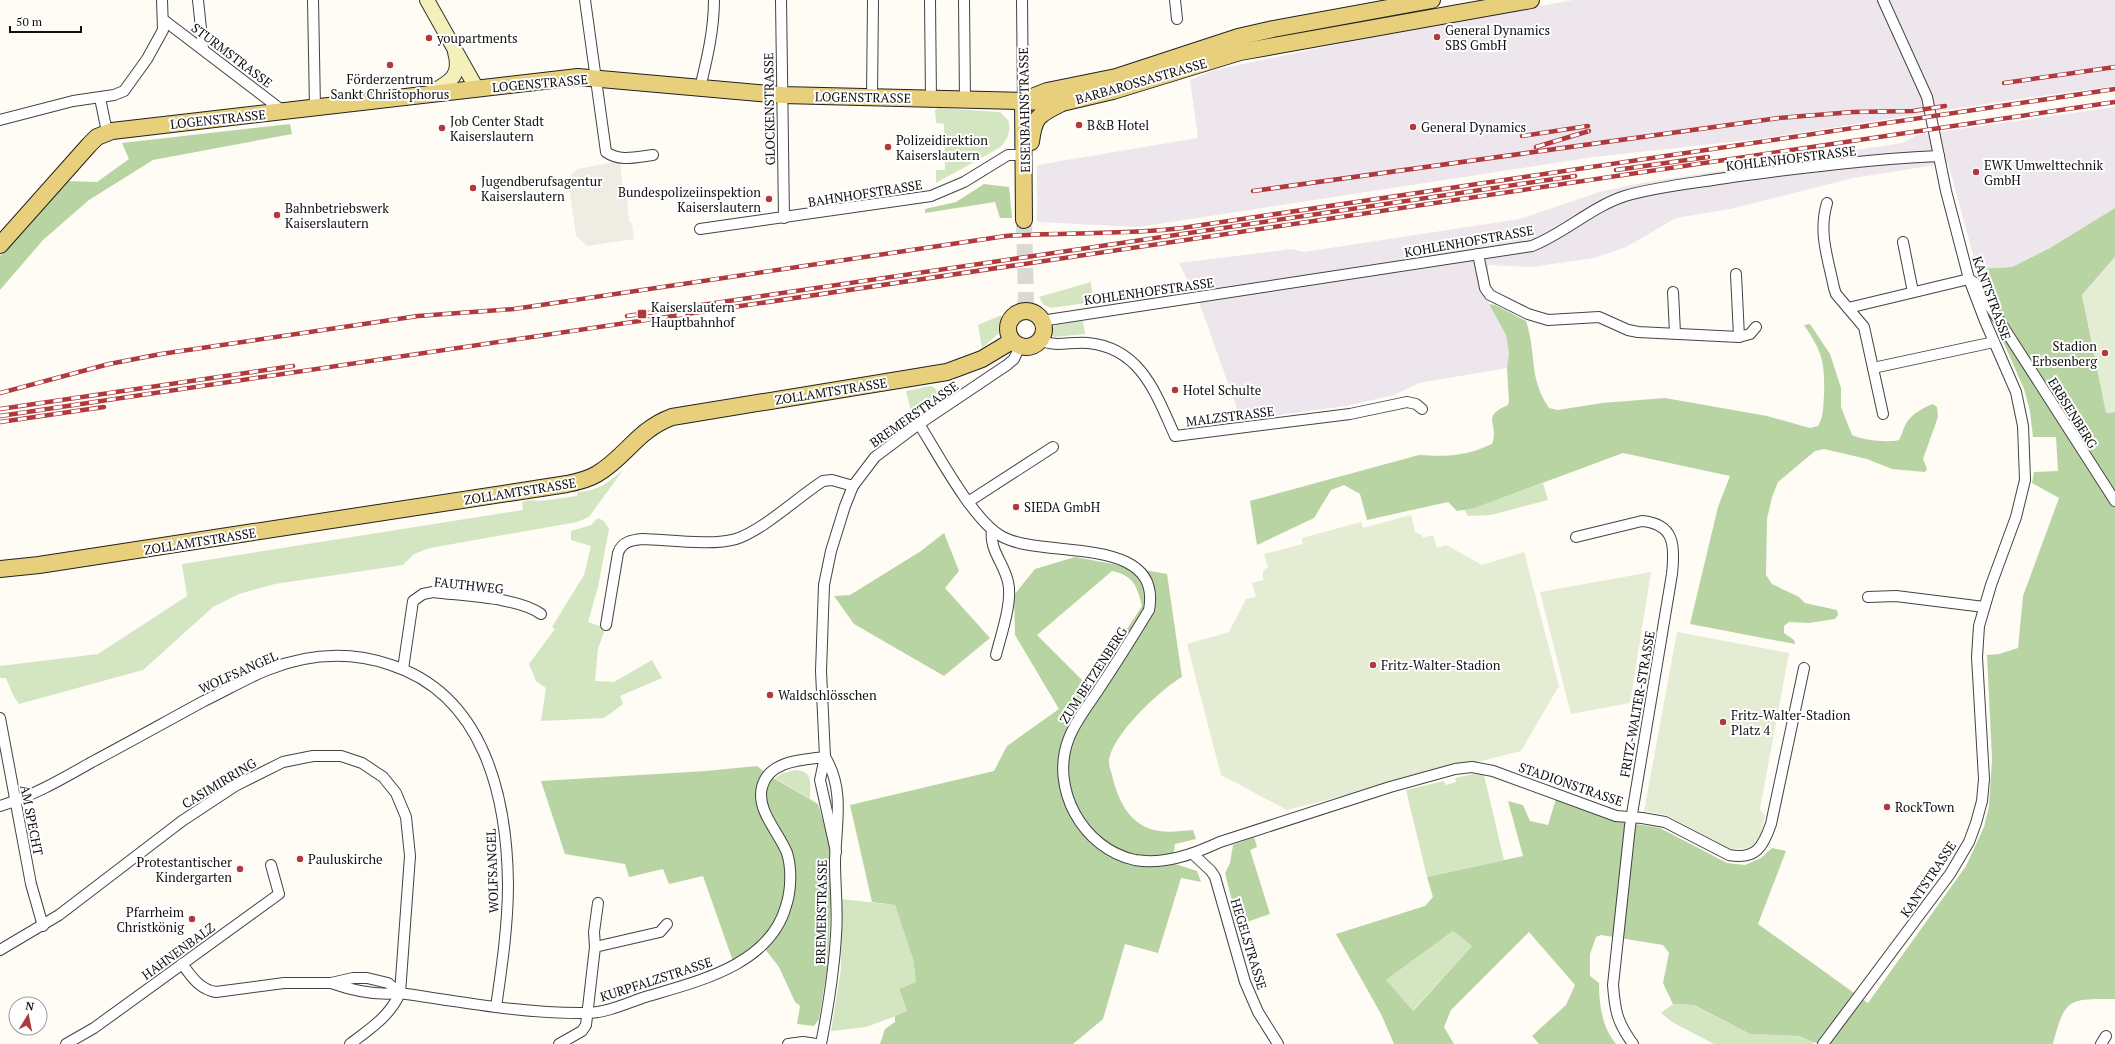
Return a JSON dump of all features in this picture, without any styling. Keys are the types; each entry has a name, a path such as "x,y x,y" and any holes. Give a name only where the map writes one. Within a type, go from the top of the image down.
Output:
{"main road":[{"name":"BARBAROSSASTRASSE","path":"1024,100 1046,91 1116,77 1238,37 1273,29 1432,0"},
{"name":"BARBAROSSASTRASSE","path":"1024,100 1062,103 1113,91 1240,52 1521,1"},
{"name":"LOGENSTRASSE","path":"107,132 570,77 596,78 782,95 965,100 1024,100"},
{"name":"EISENBAHNSTRASSE","path":"1024,100 1024,220"},
{"path":"1024,155 1031,144 1033,129 1041,113 1062,103"},
{"path":"0,245 77,157 97,137 107,132"},
{"path":"1026,307 1041,321 1044,329 1040,340 1033,346 1016,343 1008,331 1009,322 1015,315 1026,307"},
{"name":"ZOLLAMTSTRASSE","path":"0,569 39,565 567,484 596,475 619,457 648,428 672,417 947,372 982,359 1016,343"}],"street":[{"path":"0,119 66,103 114,95 124,91 150,54 163,30 164,21 162,0"},
{"path":"198,0 202,48"},
{"path":"313,0 315,108"},
{"path":"427,0 477,89"},
{"path":"585,0 606,152 614,157 621,158 653,155"},
{"path":"700,88 708,56 714,14 714,0"},
{"name":"GLOCKENSTRASSE","path":"780,0 784,218"},
{"path":"872,97 873,0"},
{"path":"930,0 932,99"},
{"path":"964,0 965,100"},
{"name":"EISENBAHNSTRASSE","path":"1022,0 1024,100"},
{"path":"1175,0 1177,19"},
{"name":"KANTSTRASSE","path":"1823,1044 1950,874 1966,848 1976,823 1982,801 1984,779 1977,657 1979,626 1984,607 2016,517 2025,480 2023,426 2016,392 1969,279 1939,156 1927,97 1883,0"},
{"name":"STURMSTRASSE","path":"164,21 202,48 283,111"},
{"path":"427,95 447,84 455,76 458,62 454,46"},
{"path":"100,98 107,132"},
{"name":"BAHNHOFSTRASSE","path":"700,229 931,196 964,182 1008,155 1024,155"},
{"name":"KOHLENHOFSTRASSE","path":"1041,321 1532,246 1550,239 1602,205 1651,189 1793,168 1939,156"},
{"path":"1827,203 1823,218 1824,242 1834,288 1836,294 1864,327 1883,414"},
{"path":"1903,242 1913,292"},
{"path":"1478,254 1482,279 1487,292 1528,314 1557,321 1599,317 1628,330 1739,337 1750,334 1756,327"},
{"path":"1736,274 1739,337"},
{"path":"1848,308 1969,279"},
{"name":"ERBSENBERG","path":"1969,279 1979,286 2115,501"},
{"path":"1673,292 1675,333"},
{"name":"MALZSTRASSE","path":"1040,340 1049,344 1089,343 1108,347 1124,355 1145,375 1174,436 1350,414 1407,402 1416,404 1422,409"},
{"path":"1874,368 1994,342"},
{"name":"BREMERSTRASSE","path":"836,852 820,780 825,757 821,671 824,586 831,551 853,486 875,457 919,424 1007,366 1014,359 1016,343"},
{"name":"ZUM BETZENBERG","path":"919,424 975,513 992,530 1010,540 1020,543 1108,556 1124,560 1134,565 1146,580 1150,592 1149,610 1080,718 1069,738 1064,755 1064,779 1068,801 1078,821 1094,840 1115,854 1136,860 1156,861 1193,854"},
{"path":"968,502 1053,448"},
{"path":"606,624 618,553 624,544 632,540 643,539 714,541 734,539 753,531 823,481 832,480 853,486"},
{"name":"FRITZ-WALTER-STRASSE","path":"1576,536 1642,521 1653,522 1664,527 1670,534 1673,547 1672,574 1631,816 1614,984 1615,1011 1622,1029 1633,1044"},
{"path":"992,530 991,541 1009,587 1007,606 996,655"},
{"name":"FAUTHWEG","path":"403,668 413,601 424,594 433,592 519,603 534,609 541,614"},
{"path":"1868,597 1896,596 1984,607"},
{"name":"WOLFSANGEL","path":"0,806 49,786 189,710 267,670 306,659 337,655 361,657 403,668 429,682 457,707 478,739 494,781 505,836 508,884 504,948 496,1006"},
{"name":"STADIONSTRASSE","path":"1193,854 1220,842 1390,787 1455,769 1472,767 1493,771 1616,816 1631,816 1665,822 1729,855 1739,856 1758,851 1765,840 1771,824 1804,668"},
{"name":"AM SPECHT","path":"0,718 32,890 42,926"},
{"name":"CASIMIRRING","path":"0,950 42,926 182,821 235,786 284,762 313,756 341,756 362,763 383,777 396,794 406,817 410,856 400,993 394,1006 386,1015 350,1044"},
{"name":"BREMERSTRASSE","path":"821,1044 831,984 836,933 836,852 838,821 838,792 836,778 825,757"},
{"name":"KURPFALZSTRASSE","path":"182,964 204,990 216,992 284,984 331,983 352,991 385,995 400,993 496,1006 588,1014 697,982 744,959 765,944 772,936 786,907 789,888 787,854 763,807 760,797 764,780 769,773 784,764 825,757"},
{"name":"HEGELSTRASSE","path":"1193,854 1211,871 1215,878 1245,982 1258,1012 1278,1044"},
{"name":"HAHNENBALZ","path":"66,1044 94,1028 279,894 270,865"},
{"path":"559,1044 582,1031 586,1025 595,947 594,932 598,903"},
{"path":"595,947 660,932 667,924"},
{"path":"788,1044 803,1042 816,1044"}],"shaded area":[{"path":"1573,0 2115,0 2115,86 2005,101 1758,139 1594,157 1138,227 1037,222 1037,165 1198,138 1190,80 1215,70 1367,38"},
{"path":"2115,107 2115,208 2050,248 2012,267 1977,269 1948,163 1853,178 1730,209 1676,218 1626,247 1594,258 1531,267 1488,265 1489,304 1506,335 1509,353 1507,368 1419,383 1394,395 1346,406 1241,420 1202,310 1179,263 1291,249 1304,252 1520,219 1599,192 1641,183 1902,143 1917,135"},
{"path":"620,161 623,189 626,189 629,221 632,223 634,239 587,246 576,236 568,178 577,169"}],"green space":[{"path":"938,108 1000,112 1008,120 1008,136 999,148 936,183 936,170 945,170 944,124 936,123 935,110"},
{"path":"290,124 292,134 153,160 89,200 43,240 0,290 0,256 65,181 97,182 129,159 122,143"},
{"path":"984,184 1009,187 1012,218 1000,218 995,202 925,213 925,209 956,202"},
{"path":"2115,208 2115,257 2082,295 2107,413 2115,412 2115,999 2088,999 2071,1004 2061,1017 2053,1044 1819,1044 1799,1036 1750,1034 1694,1005 1673,1004 1663,983 1669,953 1663,945 1601,935 1596,937 1590,954 1590,976 1599,983 1604,1023 1616,1044 1539,1044 1532,1036 1566,1005 1575,985 1529,932 1451,1010 1444,1027 1454,1044 1394,1044 1381,1014 1336,934 1425,906 1433,897 1427,877 1523,856 1508,801 1523,805 1530,821 1548,825 1556,799 1618,821 1660,828 1727,863 1745,865 1761,858 1772,848 1786,851 1758,924 1868,1003 1966,866 1984,827 1989,806 1992,759 1987,655 1999,654 2018,648 2023,596 2059,498 2032,483 2034,472 2058,471 2056,437 2033,437 2030,411 2024,389 1988,307 1977,269 2012,267 2050,248","holes":["1453,931 1472,946 1413,1011 1386,980"]},
{"name":"Stadion Erbsenberg","path":"2115,257 2115,412 2106,413 2082,295"},
{"path":"1091,282 1093,302 1051,308 1043,304 1039,297"},
{"path":"1489,304 1495,305 1526,321 1531,344 1535,376 1542,397 1549,408 1558,410 1602,403 1665,398 1767,416 1810,428 1818,426 1821,419 1823,408 1824,375 1822,359 1819,351 1804,325 1810,324 1830,354 1841,388 1841,407 1852,435 1875,440 1899,440 1906,424 1912,416 1933,404 1937,407 1938,417 1923,459 1927,469 1925,472 1892,469 1867,459 1824,449 1815,451 1778,482 1772,497 1767,519 1766,575 1772,584 1799,597 1805,603 1837,610 1838,615 1835,619 1809,623 1789,622 1784,626 1784,633 1794,640 1795,644 1690,624 1718,507 1730,476 1623,453 1475,508 1457,511 1448,502 1367,520 1360,494 1344,485 1331,490 1314,518 1257,545 1250,501 1419,455 1456,455 1474,451 1492,444 1494,431 1492,418 1494,414 1508,405 1509,401 1507,368 1509,353 1506,335"},
{"path":"999,316 1003,316 999,333 982,348 978,325"},
{"path":"1083,321 1085,334 1055,337 1051,334 1052,328 1056,325"},
{"path":"931,386 935,388 937,393 936,399 912,415 906,391"},
{"path":"623,470 589,517 577,522 430,548 414,554 403,565 275,584 239,594 213,607 143,670 19,704 13,695 6,678 0,678 0,666 98,654 187,596 182,564 523,510 522,502 529,500 540,501 577,496 578,492 598,488"},
{"path":"1543,483 1548,500 1491,515 1468,516 1464,509 1475,508"},
{"name":"Fritz-Walter-Stadion","path":"1411,515 1415,532 1422,535 1423,538 1433,535 1437,548 1446,545 1482,565 1524,552 1559,686 1521,751 1287,810 1221,775 1187,644 1229,632 1246,599 1256,597 1252,583 1263,580 1263,571 1268,567 1264,554 1303,544 1302,538 1361,522 1363,528"},
{"path":"598,518 604,521 609,529 598,587 588,622 603,627 605,630 598,648 595,681 614,682 652,660 662,678 620,696 623,704 604,718 541,721 546,688 536,681 529,664 555,629 552,627 584,575 591,546 571,540 571,531 591,525"},
{"path":"944,533 959,571 945,588 990,638 944,676 854,624 834,596 850,595 921,551"},
{"path":"1075,557 1167,574 1182,677 1161,692 1126,728 1117,740 1111,752 1109,764 1120,799 1128,813 1140,824 1159,831 1170,832 1193,830 1196,839 1175,844 1172,863 1197,871 1201,882 1181,878 1158,953 1125,944 1103,1019 1073,1044 880,1044 885,1029 895,1022 895,1016 907,1011 899,989 916,982 913,959 895,905 872,902 850,805 994,771 1007,746 1059,709 1015,635 1014,595 1035,569","holes":["1112,571 1130,579 1136,587 1142,606 1089,687 1037,635"]},
{"path":"1651,572 1630,703 1571,714 1540,592"},
{"name":"Fritz-Walter-Stadion Platz 4","path":"1677,632 1789,653 1760,809 1765,816 1760,837 1752,848 1730,849 1666,815 1644,811"},
{"path":"757,766 772,777 818,804 830,845 831,899 828,963 819,1019 814,1026 797,1024 800,1006 795,1002 779,967 765,949 735,967 703,876 669,884 663,869 629,877 625,864 565,854 541,781 706,771"},
{"path":"796,770 806,773 810,780 810,799 775,778 783,773"},
{"path":"1473,774 1484,775 1504,860 1427,877 1406,790 1444,781 1446,785 1456,782 1455,778"},
{"path":"1254,837 1257,847 1250,850 1270,914 1238,925 1225,873 1230,863 1233,845"},
{"path":"840,899 895,905 913,959 916,982 899,989 907,1012 866,1027 831,1031 841,969"},
{"path":"1453,931 1472,946 1412,1011 1386,980"},
{"path":"1673,1004 1693,1005 1750,1034 1799,1036 1815,1042 1813,1044 1714,1044 1672,1022 1661,1013"}],"tunnel":[{"path":"1024,220 1026,303"}],"railway":[{"path":"2004,83 2115,67"},
{"path":"0,393 109,364 161,354 418,316 514,309 1006,236 1116,233 1182,228 2115,89"},
{"path":"0,416 2115,102"},
{"path":"1253,191 1779,118 1853,112 1913,111 1945,106"},
{"path":"1522,136 1588,126"},
{"path":"1536,147 1589,131"},
{"path":"1616,170 1708,157"},
{"path":"627,316 1575,176"},
{"path":"0,409 293,366"},
{"path":"0,422 104,407"}],"place":[{"name":"General Dynamics SBS GmbH","path":"1437,37"},
{"name":"youpartments","path":"429,38"},
{"name":"Förderzentrum Sankt Christophorus","path":"390,65"},
{"name":"B&B Hotel","path":"1079,125"},
{"name":"General Dynamics","path":"1413,127"},
{"name":"Job Center Stadt Kaiserslautern","path":"442,128"},
{"name":"Polizeidirektion Kaiserslautern","path":"888,147"},
{"name":"EWK Umwelttechnik GmbH","path":"1976,172"},
{"name":"Jugendberufsagentur Kaiserslautern","path":"473,188"},
{"name":"Bundespolizeiinspektion Kaiserslautern","path":"769,199"},
{"name":"Bahnbetriebswerk Kaiserslautern","path":"277,215"},
{"name":"Kaiserslautern Hauptbahnhof","path":"642,314"},
{"name":"Stadion Erbsenberg","path":"2105,353"},
{"name":"Hotel Schulte","path":"1175,390"},
{"name":"SIEDA GmbH","path":"1016,507"},
{"name":"Fritz-Walter-Stadion","path":"1373,665"},
{"name":"Waldschlösschen","path":"770,695"},
{"name":"Fritz-Walter-Stadion Platz 4","path":"1723,722"},
{"name":"RockTown","path":"1887,807"},
{"name":"Pauluskirche","path":"300,859"},
{"name":"Protestantischer Kindergarten","path":"240,869"},
{"name":"Pfarrheim Christkönig","path":"192,919"}]}
